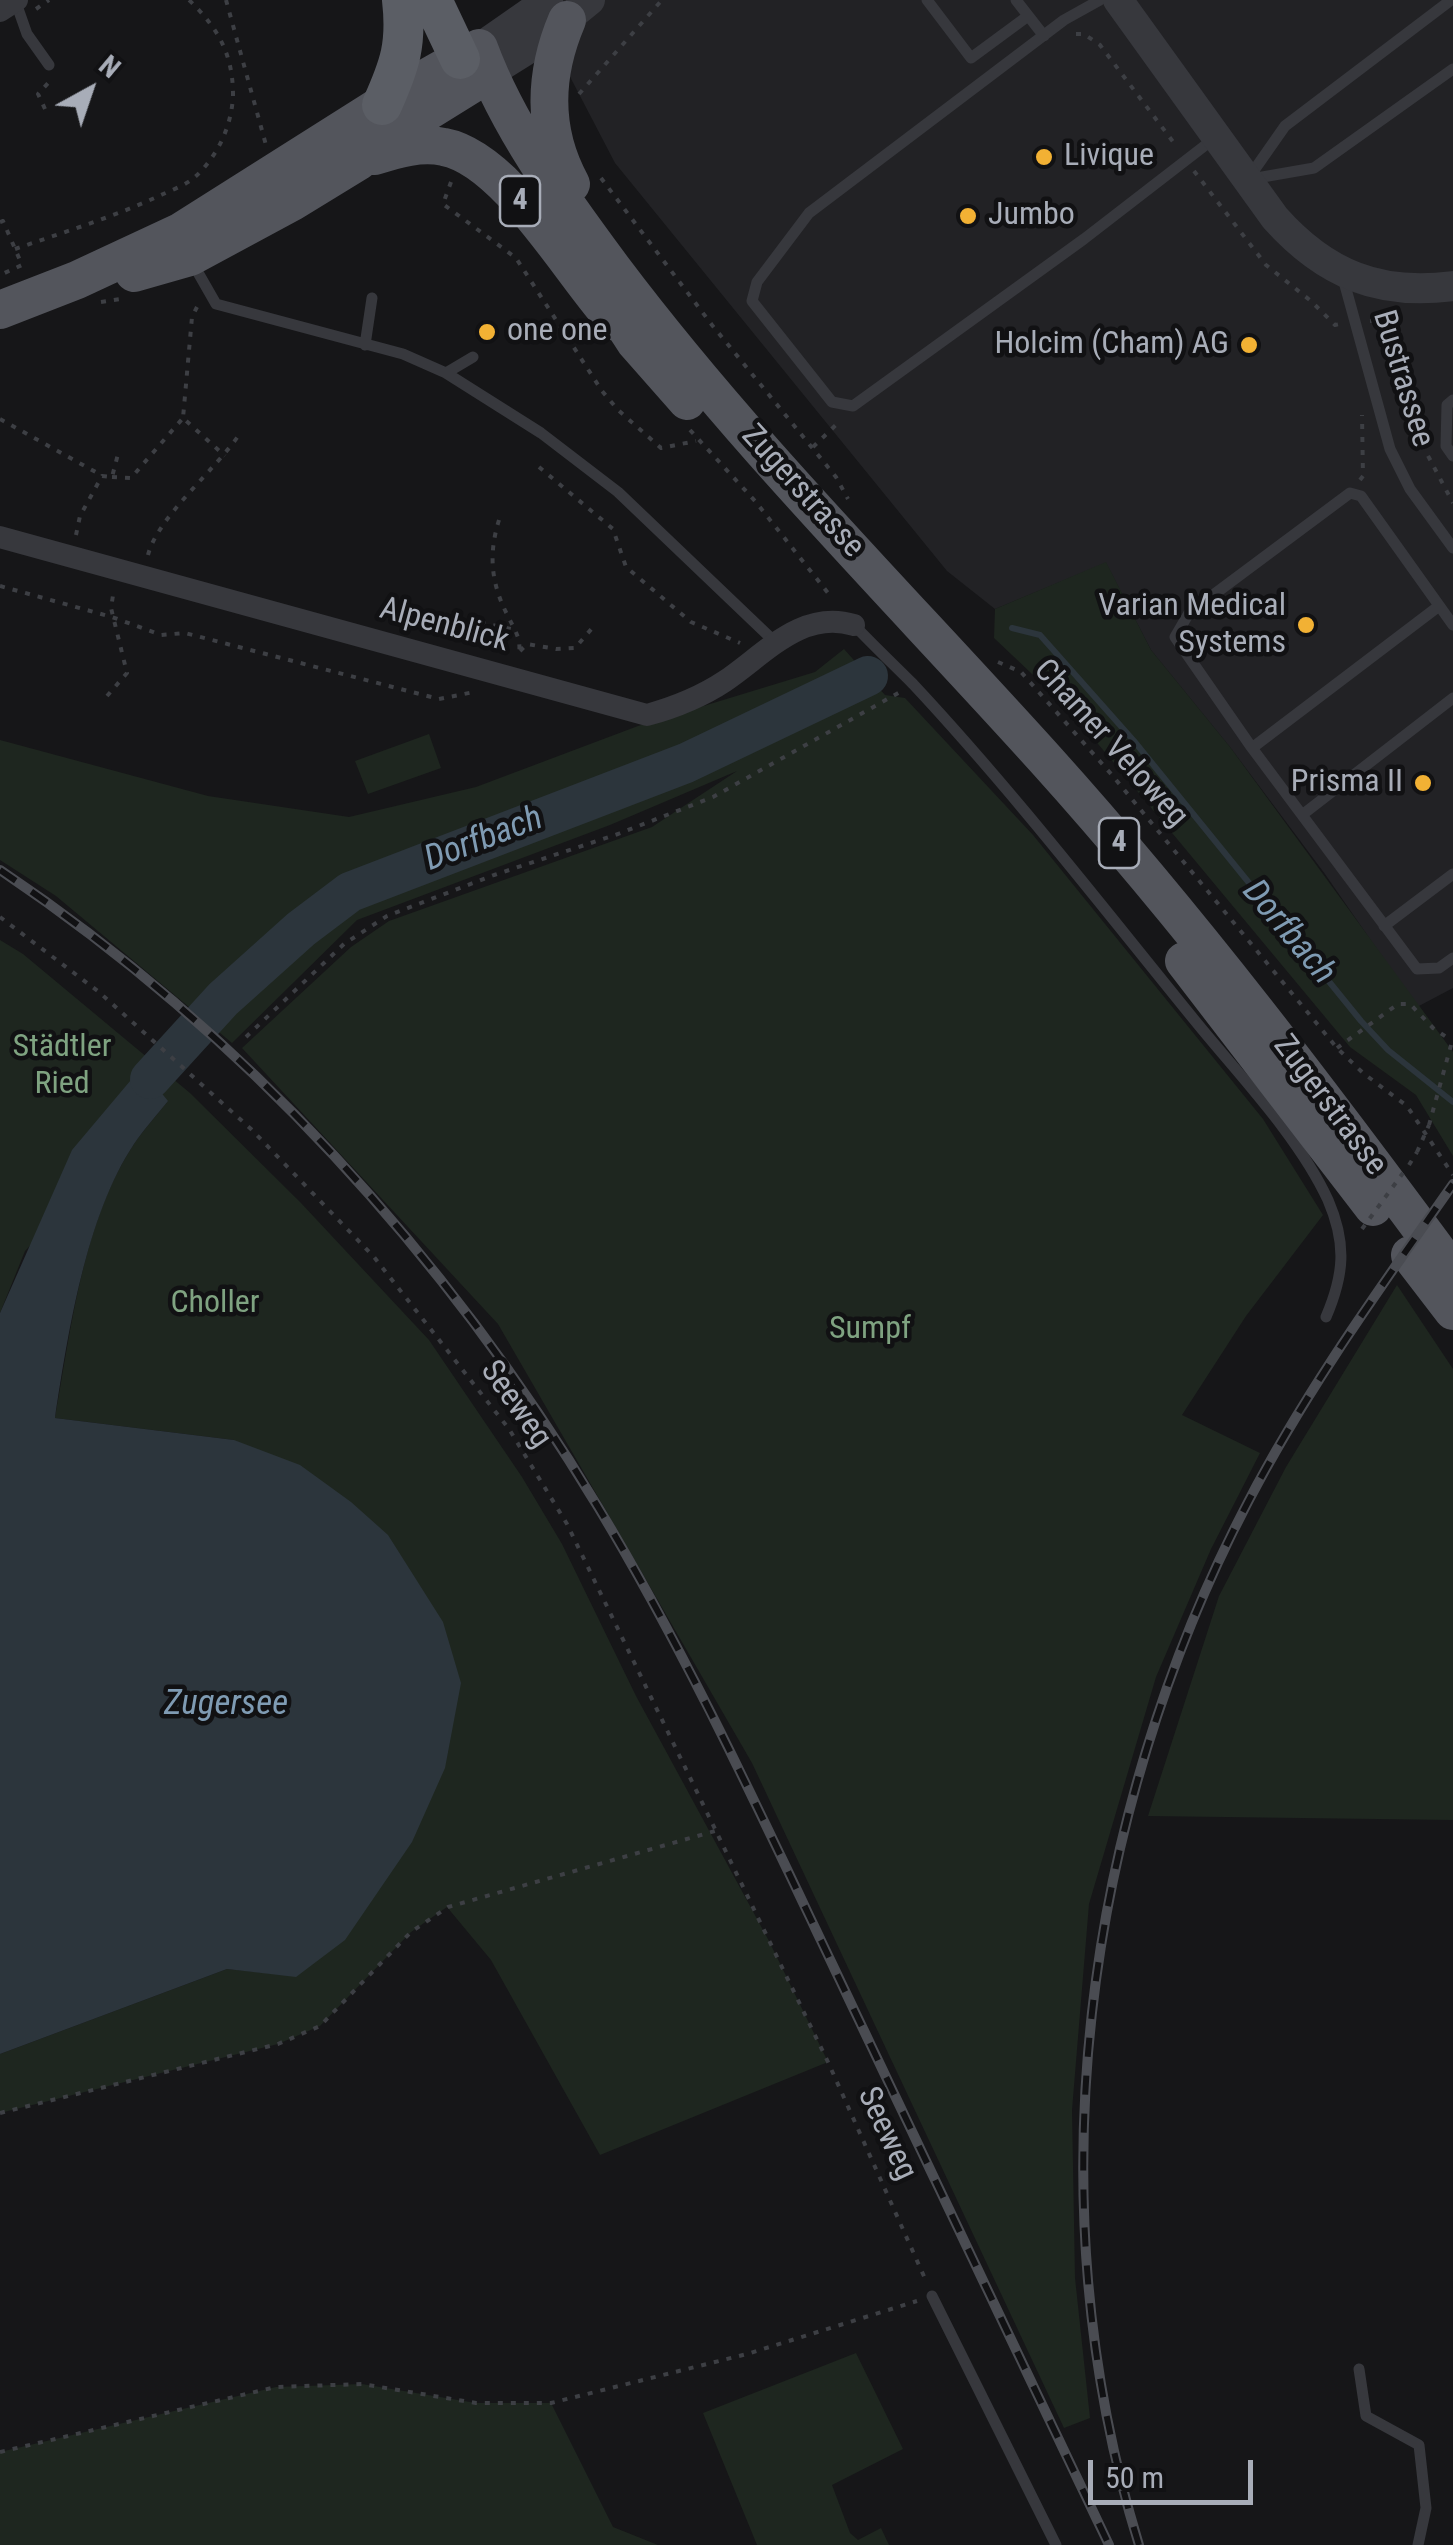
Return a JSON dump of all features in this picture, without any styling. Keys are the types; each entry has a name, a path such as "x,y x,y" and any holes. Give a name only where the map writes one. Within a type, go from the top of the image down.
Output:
{"highway":[{"path":"382,105 402,58 402,0"},
{"path":"432,0 475,66"},
{"path":"458,0 475,66"}],"main road":[{"path":"568,7 549,77 549,113 560,163 625,263 743,408 754,440"},
{"name":"4","path":"192,259 382,105 475,66"},
{"name":"4","path":"359,161 475,66"},
{"name":"Zugerstrasse","path":"475,66 491,132 635,342 733,454 1085,832 1453,1310"},
{"name":"Zugerstrasse","path":"475,66 564,203 653,322 754,440 1099,818 1285,1045 1453,1272"},
{"name":"4","path":"0,310 77,280 138,272 192,259 359,161 408,146 444,146 484,166 504,182 590,294 635,342"}],"street":[{"path":"0,11 16,0"},
{"path":"1118,0 1296,241 1340,271 1374,284 1411,290 1453,286"},
{"path":"475,66 568,7"},
{"name":"Alpenblick","path":"0,537 476,669 577,691 648,714 696,698 769,647 819,620 854,625"}],"lane":[{"path":"16,0 27,34 48,65"},
{"path":"926,0 970,58 1028,16"},
{"path":"1016,0 1044,36"},
{"path":"1100,0 1044,36 809,212 756,282 752,301 832,402 853,406 1040,272 1216,137"},
{"path":"1247,179 1285,126 1451,0"},
{"path":"1247,179 1314,168 1453,68"},
{"path":"192,259 216,304 403,354 446,372 542,433 618,492 769,647"},
{"name":"Bustrassee","path":"1340,271 1390,449 1410,489 1453,548"},
{"path":"365,344 372,298"},
{"path":"446,372 473,357"},
{"path":"1453,400 1447,405 1446,446 1453,456"},
{"path":"1453,626 1361,496 1350,493 1189,612 1175,637 1252,748 1417,969 1439,968 1453,958"},
{"path":"1252,748 1439,606"},
{"name":"Zugerstrasse","path":"854,625 912,684 1066,861 1288,1136 1328,1200 1341,1244 1343,1266 1338,1291 1326,1317"},
{"path":"1302,816 1453,698"},
{"path":"1384,926 1453,874"},
{"path":"932,2296 1056,2545"},
{"path":"1359,2369 1366,2416 1419,2445 1426,2508 1418,2545"}],"path":[{"path":"15,249 135,207 192,180 209,161 231,120 233,77 220,36 189,0"},
{"path":"226,0 268,154"},
{"path":"574,100 662,0"},
{"path":"1076,34 1084,34 1100,45 1177,148"},
{"path":"45,109 38,94 55,75 48,65"},
{"path":"456,169 443,204 516,258 618,410 661,448 698,440"},
{"path":"599,175 712,325 813,447 853,508"},
{"path":"1198,176 1266,266 1311,300 1336,325"},
{"path":"0,222 3,221 22,265 0,275"},
{"path":"0,419 102,476 131,478 183,418 192,316 192,259"},
{"path":"1385,320 1417,435 1453,504"},
{"path":"813,447 842,422 832,402"},
{"path":"1350,493 1363,476 1362,412 1375,402"},
{"path":"183,418 225,456"},
{"path":"152,536 225,456 240,432"},
{"path":"112,478 118,454"},
{"path":"540,467 613,529 626,567 691,622 769,647"},
{"path":"80,516 102,476"},
{"path":"499,520 490,546 491,569 521,640 520,651 526,644 574,648 594,626"},
{"path":"0,586 161,635 185,633 438,699 525,682"},
{"path":"107,696 126,673 111,608"},
{"path":"476,669 485,641 440,620 441,614 516,630"},
{"name":"Chamer Veloweg","path":"996,661 1022,672 1337,1048 1362,1073 1407,1106 1453,1175"},
{"path":"246,1037 344,944 387,916 713,797 912,684"},
{"name":"Seeweg","path":"0,917 100,992 251,1129 374,1257 509,1430 567,1524 828,2062 932,2296"},
{"path":"1337,1048 1398,1004 1410,1004 1433,1028 1452,1039 1418,1152"},
{"path":"1362,1229 1403,1173"},
{"path":"0,2112 278,2044 320,2026 411,1932 448,1907 716,1831"},
{"path":"0,2452 276,2387 362,2384 476,2402 551,2403 747,2354 932,2296"}],"shaded area":[{"path":"530,0 1453,0 1453,988 1417,1007 1325,874 1151,650 1106,563 995,609 947,571 615,163"}],"green space":[{"path":"1106,562 1151,650 1230,747 1453,1052 1453,1156 1416,1095 1350,1047 1069,709 994,638 995,609"},
{"name":"Sumpf","path":"844,649 885,695 905,698 1033,835 1263,1119 1323,1215 1246,1316 1182,1415 1260,1453 1211,1549 1156,1677 1089,1904 1072,2110 1075,2278 1090,2418 1064,2428 752,1763 498,1324 242,1048 351,947 389,921 652,827 737,771 610,825 357,920 232,1043 56,896 0,860 0,740 208,796 349,817 476,787 638,726 815,672"},
{"path":"429,734 441,768 368,794 355,761"},
{"name":"Choller","path":"0,940 23,954 190,1093 301,1203 429,1340 522,1477 562,1544 636,1696 769,1941 828,2062 600,2155 491,1960 447,1907 411,1932 320,2026 278,2044 0,2113 0,2054 227,1969 296,1976 234,1440 55,1418 81,1276 102,1206 134,1144 168,1101 25,1251 0,1313"},
{"path":"1397,1285 1453,1369 1453,1820 1148,1816 1219,1596 1286,1467"},
{"path":"856,2353 903,2449 832,2485 850,2533 858,2540 881,2528 889,2545 757,2545 703,2413"},
{"path":"362,2384 476,2403 551,2403 613,2527 658,2545 0,2545 0,2452 276,2387"}],"water":[{"name":"Zugersee","path":"136,1074 150,1079 168,1101 134,1144 103,1205 81,1276 55,1418 234,1440 300,1465 388,1535 443,1622 461,1683 445,1768 412,1842 345,1940 296,1977 227,1969 0,2054 0,1313 72,1150"}],"waterway":[{"name":"Dorfbach","path":"1012,628 1040,635 1134,741 1361,1021 1388,1050 1453,1102"},
{"name":"Dorfbach","path":"150,1079 223,999 301,929 350,892 686,763 868,676"}],"railway":[{"path":"0,870 90,934 257,1077 407,1238 539,1414 631,1563 723,1736 1109,2545"},
{"path":"1139,2545 1106,2415 1088,2282 1083,2148 1092,2013 1113,1880 1146,1750 1192,1623 1248,1502 1319,1379 1453,1184"}],"place":[{"name":"Livique","path":"1044,157"},
{"name":"Jumbo","path":"968,216"},
{"name":"one one","path":"487,332"},
{"name":"Holcim (Cham) AG","path":"1249,345"},
{"name":"Varian Medical Systems","path":"1306,625"},
{"name":"Prisma II","path":"1423,783"}],"park label":[{"name":"Städtler Ried","path":"62,1066"}]}
